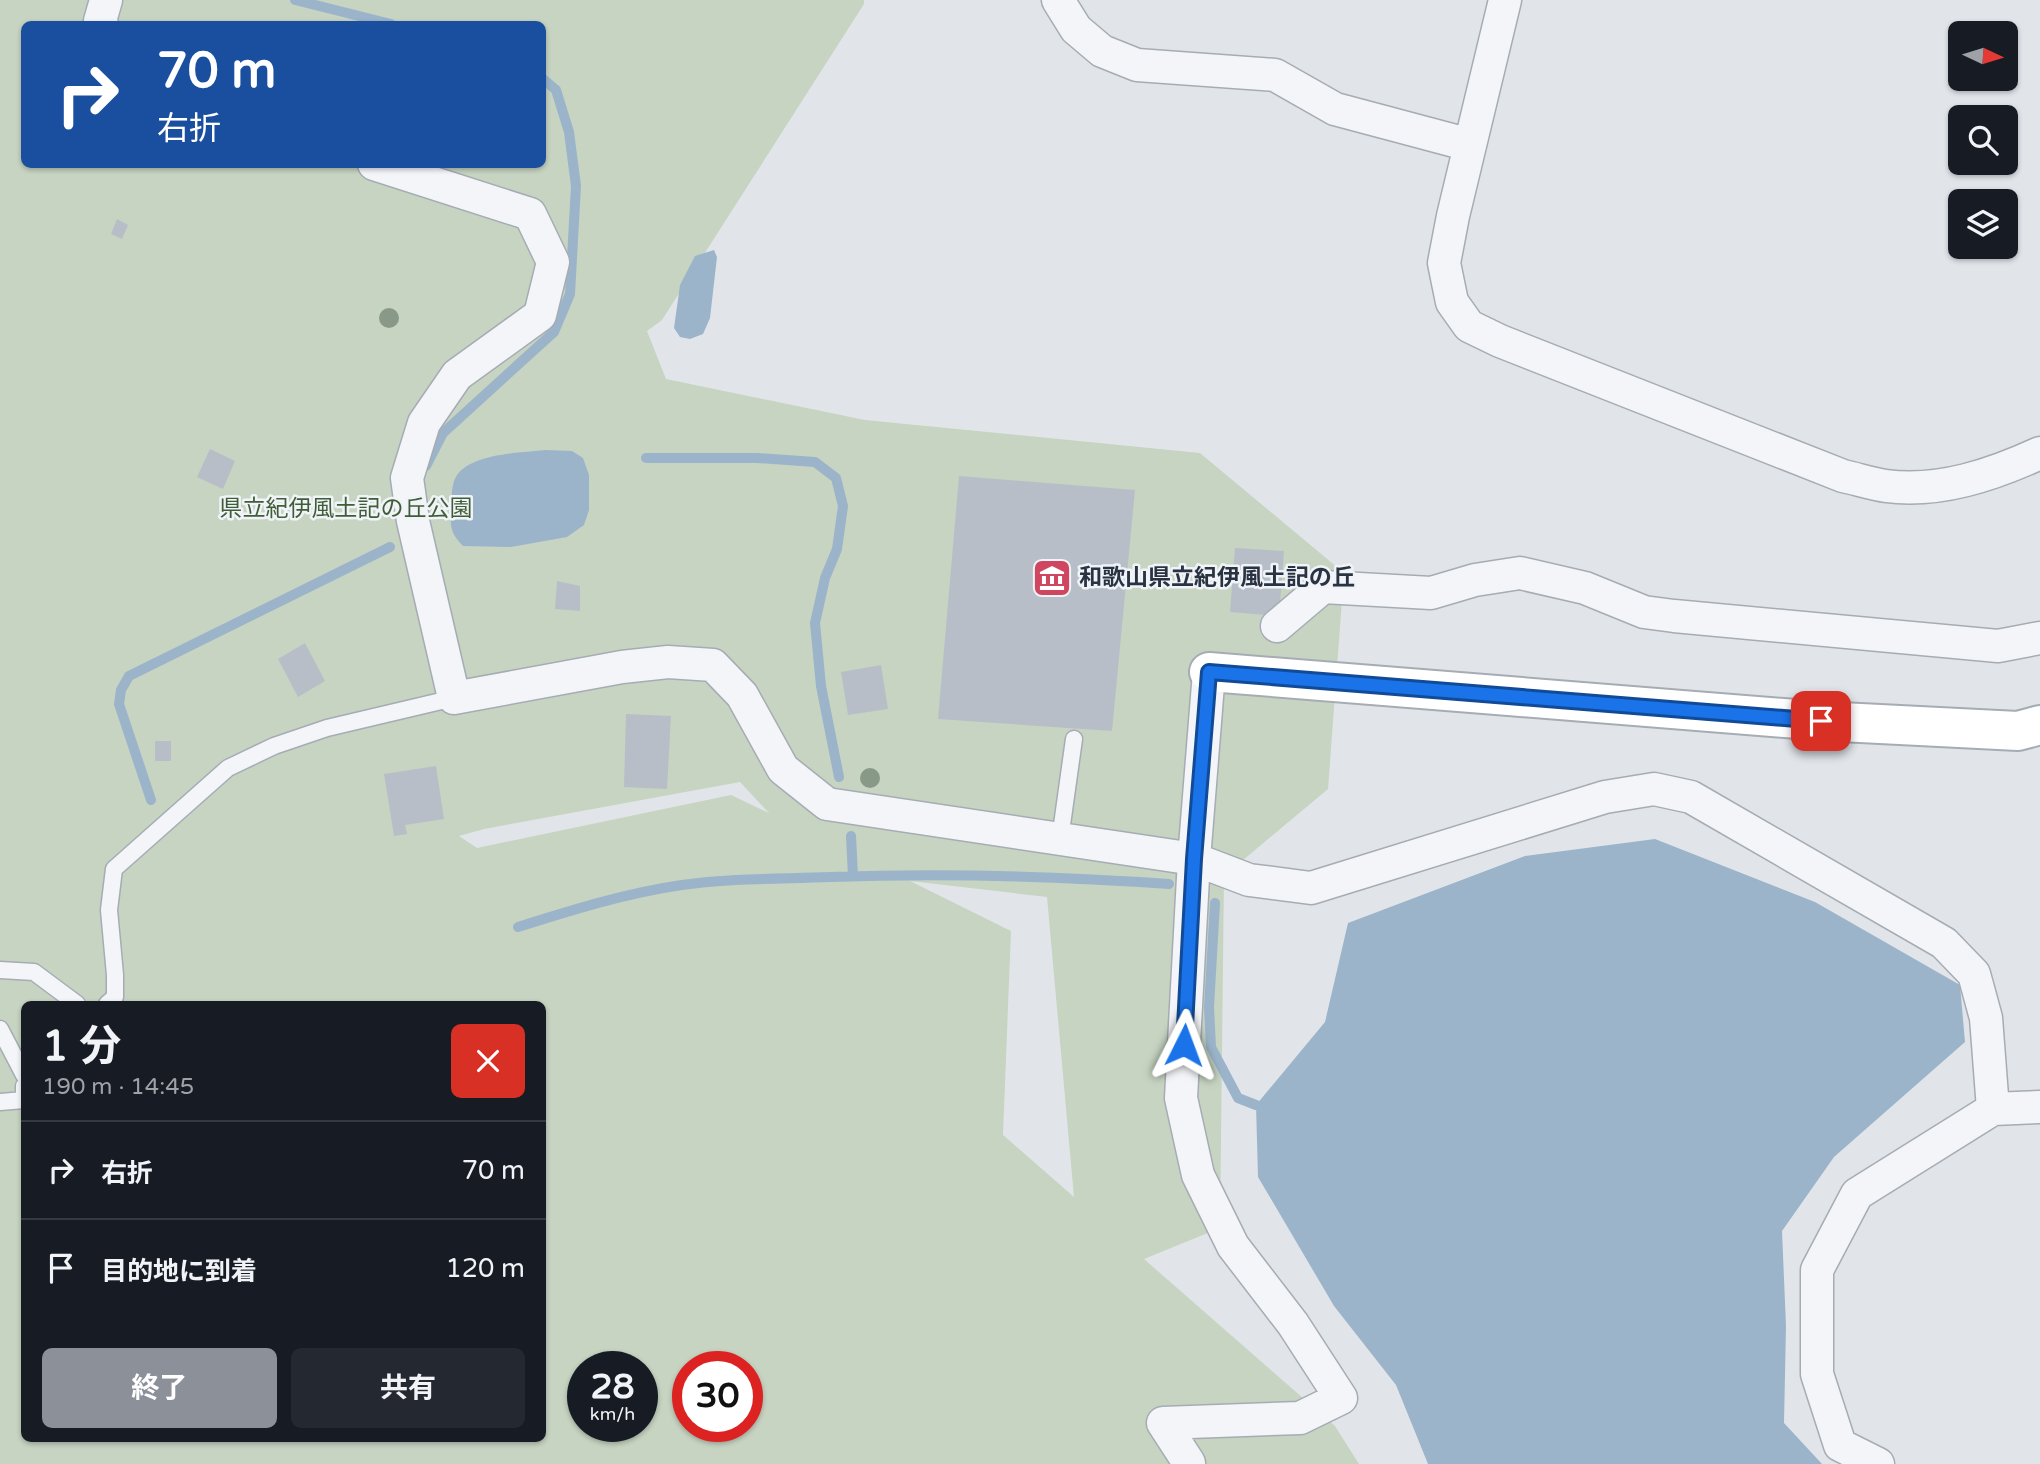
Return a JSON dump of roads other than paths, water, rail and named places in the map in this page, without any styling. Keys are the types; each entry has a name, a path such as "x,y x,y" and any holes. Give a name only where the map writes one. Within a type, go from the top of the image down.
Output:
{"street":[{"path":"100,21 106,0"},
{"path":"1058,0 1076,29 1102,51 1137,65 1275,75 1335,109 1470,145"},
{"path":"1505,0 1444,263 1452,302 1469,326 1500,341 1843,476 1886,486 1927,486 1967,481 2040,453"},
{"path":"386,168 530,214 554,262 540,315 457,375 424,423 407,478 413,521 454,698 622,667 668,662 713,665 742,695 783,769 827,804 1194,859 1250,880 1311,888 1605,797 1654,789 1691,797 1944,943 1952,951 1974,974 1986,1018 1993,1110"},
{"path":"1277,626 1323,587 1431,593 1475,580 1520,573 1585,588 1644,612 1664,615 1998,646 2040,638"},
{"path":"1189,1463 1163,1423 1300,1418 1341,1398 1293,1324 1233,1246 1198,1175 1181,1098 1194,859 1209,672 1821,721 2018,731 2040,725"},
{"path":"1878,1464 1840,1445 1817,1374 1817,1270 1857,1194 1993,1110 2040,1107"}],"lane":[{"path":"110,1001 114,998 116,975 109,910 114,869 217,777 228,768 274,746 327,728 454,698"},
{"path":"1060,839 1074,739"},
{"path":"0,970 34,972 73,1001"},
{"path":"0,1029 21,1069"},
{"path":"0,1102 21,1100"}],"water":[{"path":"714,250 717,257 710,318 703,334 690,339 680,337 674,328 680,285 695,256"},
{"path":"545,450 572,451 583,458 589,475 589,510 584,525 567,537 511,547 463,546 453,533 451,524 452,490 457,475 464,468 485,458"},
{"path":"1655,839 1815,902 1960,985 1965,1042 1834,1157 1782,1231 1786,1326 1784,1423 1822,1464 1428,1464 1396,1385 1334,1306 1258,1177 1256,1105 1325,1022 1348,923 1525,856"}],"waterway":[{"path":"295,0 379,21"},
{"path":"426,466 443,433 554,332 570,294 576,186 569,132 556,90 546,81"},
{"path":"646,458 757,458 815,462 836,478 843,506 837,549 825,578 815,623 821,686 839,777"},
{"path":"151,800 119,704 121,690 129,676 390,547"},
{"path":"851,836 853,876"},
{"path":"518,927 640,893 719,881 958,875 1169,884"},
{"path":"1215,903 1209,1007 1211,1047 1238,1098 1256,1105"}],"place":[{"name":"和歌山県立紀伊風土記の丘","path":"1052,578"}],"park label":[{"name":"県立紀伊風土記の丘公園","path":"346,509"}]}
